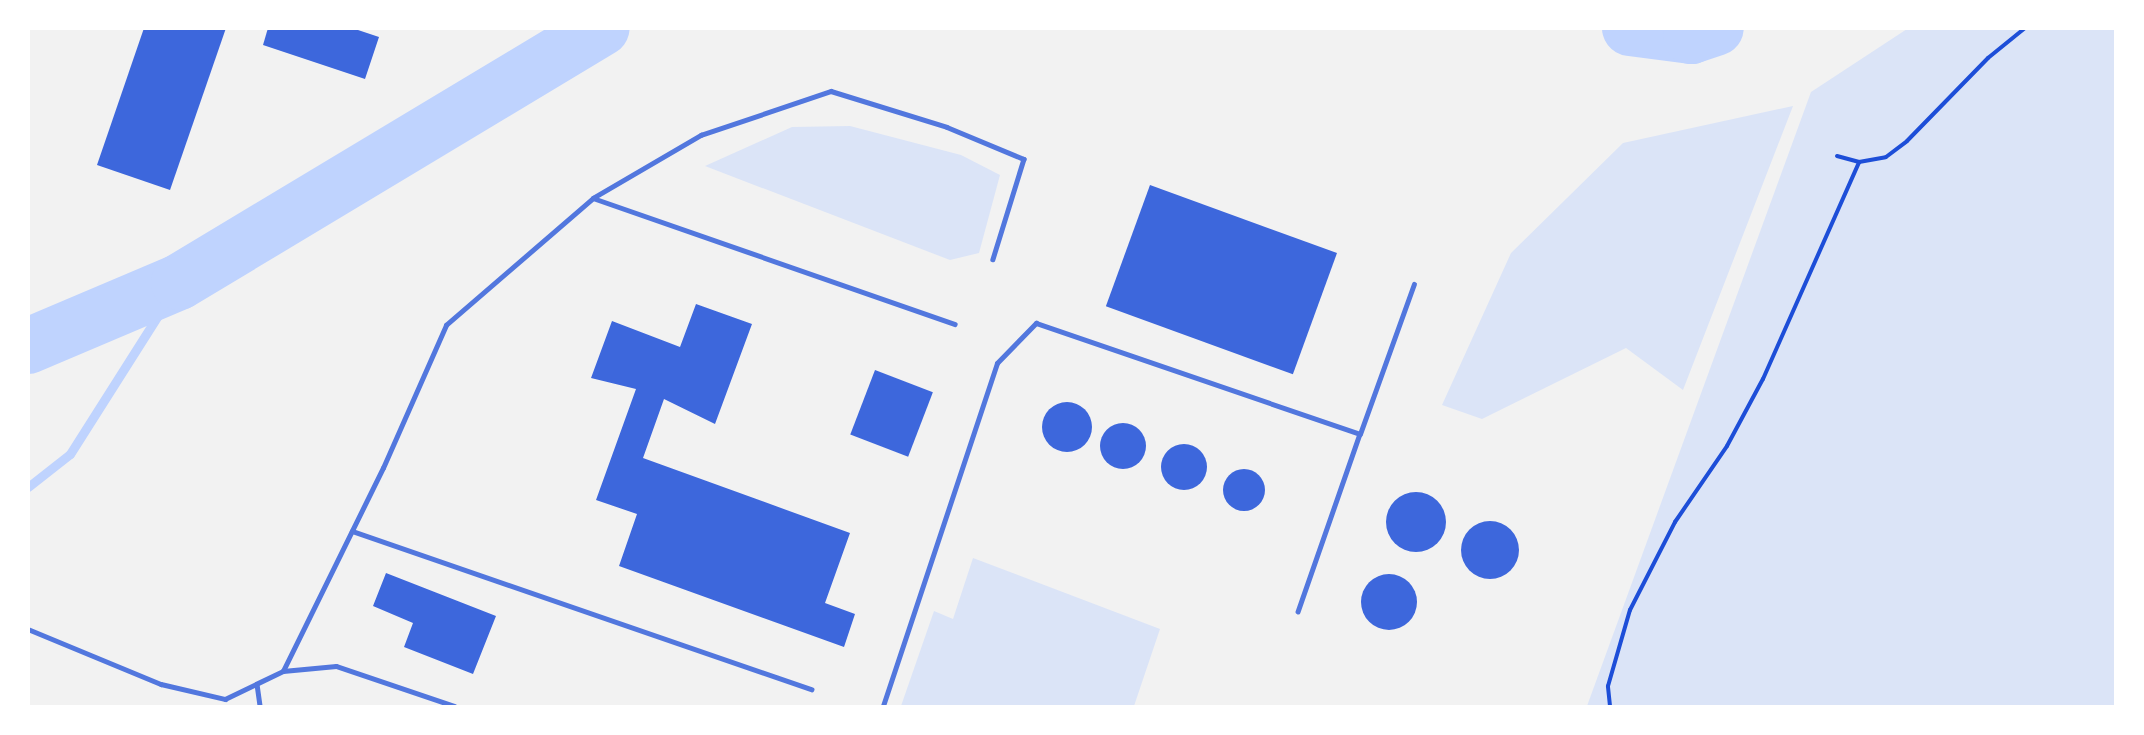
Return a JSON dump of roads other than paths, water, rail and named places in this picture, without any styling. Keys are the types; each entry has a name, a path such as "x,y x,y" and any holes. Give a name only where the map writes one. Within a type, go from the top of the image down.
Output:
{"lane":[{"path":"283,671 352,531 446,325 593,198 701,135 831,91 948,127 1024,159 993,259"},
{"path":"593,198 955,324"},
{"path":"1298,612 1414,284"},
{"path":"883,706 997,363 1036,323 1360,434"},
{"path":"352,531 812,689"},
{"path":"28,629 161,684 225,699 283,671 336,666 454,706"},
{"path":"257,684 260,706"}],"waterway":[{"path":"28,346 179,282 602,28"},
{"path":"1630,28 1691,36 1716,28"},
{"path":"28,487 70,454 179,282"}]}
